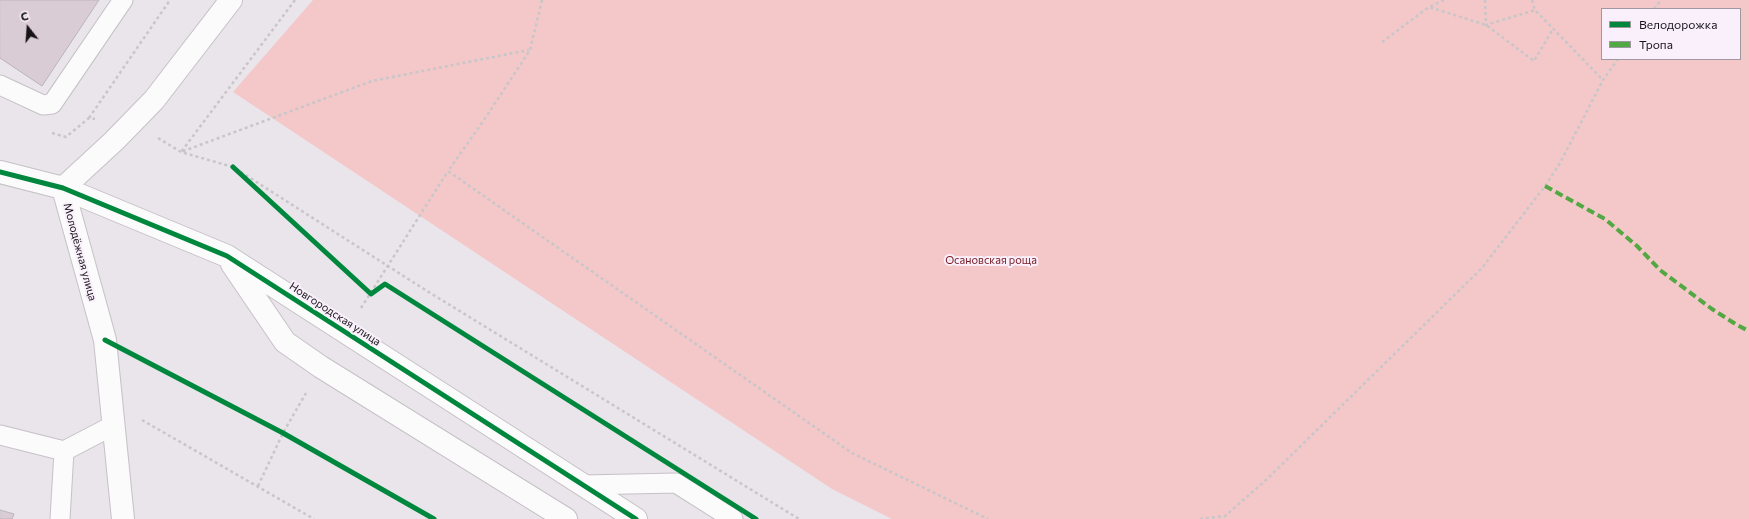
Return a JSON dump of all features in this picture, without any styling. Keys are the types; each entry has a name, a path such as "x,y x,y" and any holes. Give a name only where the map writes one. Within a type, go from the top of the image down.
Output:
{"street":[{"name":"Молодёжная улица","path":"123,519 112,426 112,403 105,340 63,188 114,141 154,100 231,0"},
{"name":"Новгородская улица","path":"0,172 63,188 227,256 636,519"},
{"path":"227,256 286,342 321,367 566,519"}],"lane":[{"path":"0,85 43,105 52,104 123,0"},
{"path":"0,435 64,451 112,426"},
{"path":"60,519 64,451"},
{"path":"583,485 676,483 733,519"}],"path":[{"path":"51,133 66,137 88,118 170,0"},
{"path":"181,152 295,0"},
{"path":"389,266 448,172 530,50 542,0"},
{"path":"1382,42 1429,6 1444,0"},
{"path":"1486,0 1486,25"},
{"path":"1532,0 1535,10 1602,80"},
{"path":"1655,8 1661,0"},
{"path":"1429,6 1486,25 1534,61 1553,29"},
{"path":"1486,25 1535,10"},
{"path":"181,152 372,80 530,50"},
{"path":"1222,519 1266,480 1482,268 1545,186 1560,163 1602,80 1617,60"},
{"path":"88,118 132,122 181,152 233,167 427,291 799,519"},
{"path":"233,167 256,188"},
{"path":"448,172 852,452 988,519"},
{"path":"365,289 371,294 385,284"},
{"path":"112,403 314,519"},
{"path":"276,430 288,436"},
{"path":"1200,519 1225,516"}],"green space":[{"name":"Осановская роща","path":"313,0 1749,0 1749,519 892,519 832,489 233,92"}],"building":[{"path":"0,0 99,0 42,86 0,58"},
{"path":"0,510 14,514 12,519 0,519"}],"marked path":[{"path":"1545,186 1605,219 1637,246 1660,270 1712,309 1749,331"}],"cycle path":[{"path":"233,167 371,294 385,284 756,519"},
{"path":"0,172 63,188 227,256 636,519"},
{"path":"105,340 283,433 434,519"}]}
